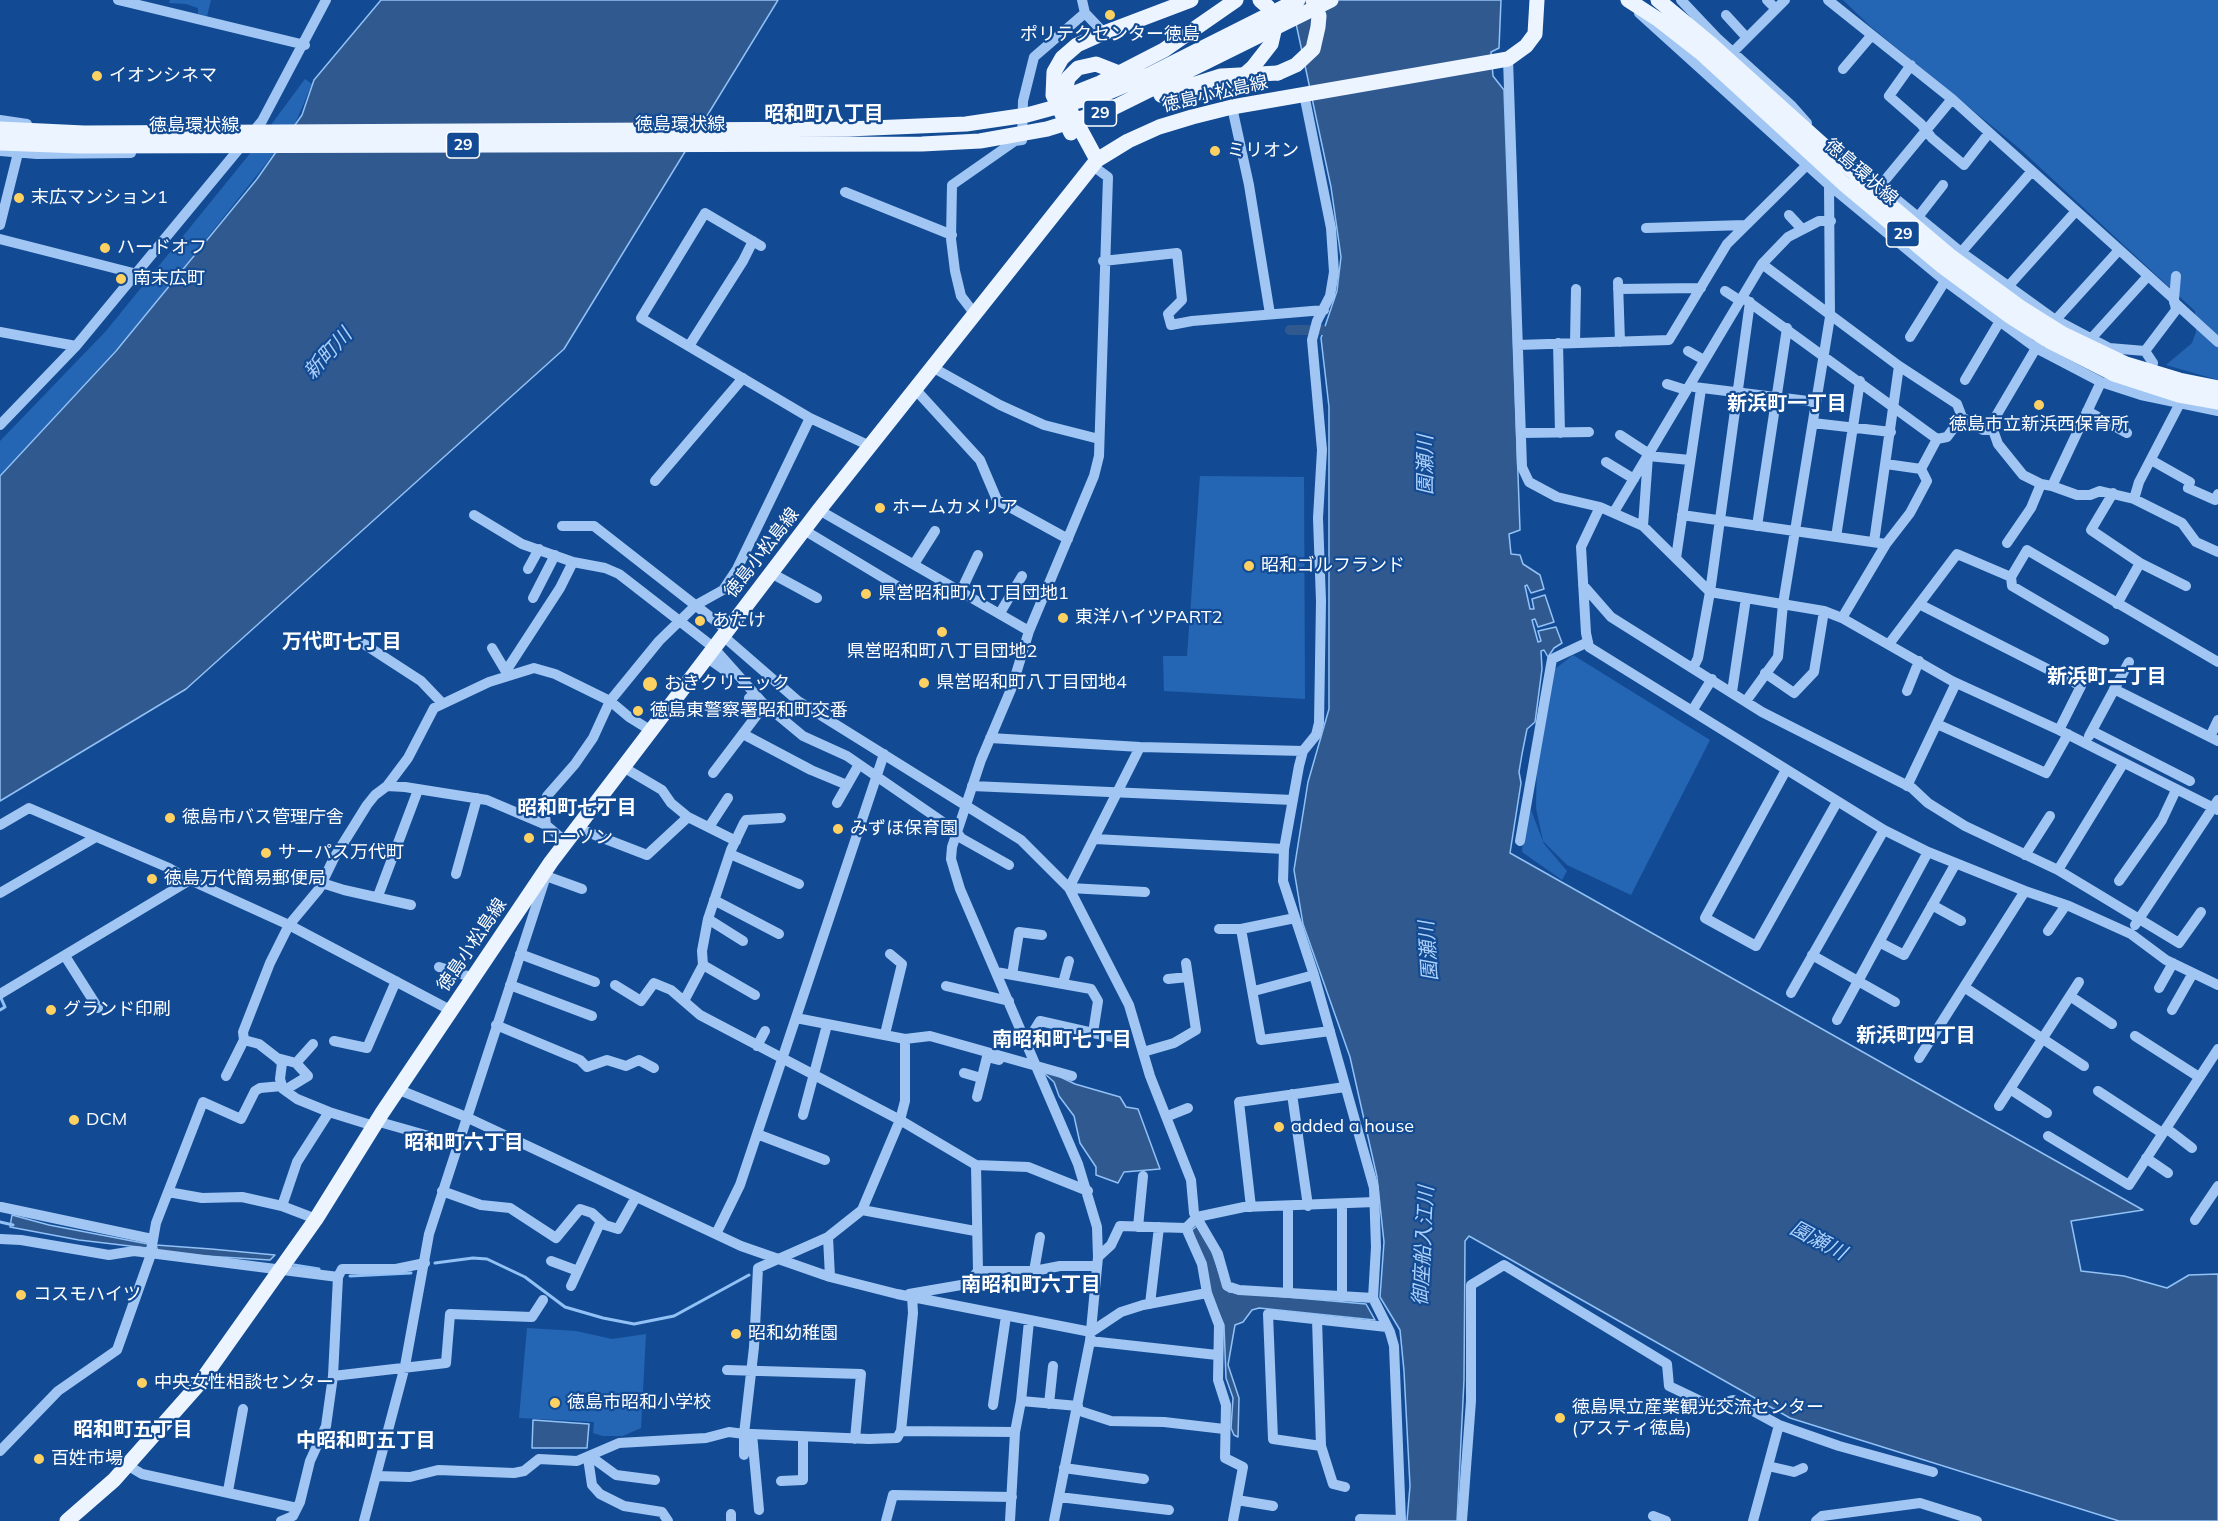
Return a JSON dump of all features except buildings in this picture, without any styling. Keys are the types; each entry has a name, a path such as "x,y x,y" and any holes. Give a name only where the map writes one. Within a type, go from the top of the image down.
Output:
{"main road":[{"path":"1095,163 1060,115 1053,94 1054,72 1070,51 1104,33 1191,0"},
{"path":"966,124 1039,107 1100,83 1164,50 1236,0"},
{"path":"1095,163 1068,99 1068,78 1078,68 1096,64 1113,69 1149,87 1175,93 1197,94 1235,83 1254,67 1272,44 1274,31 1270,12 1260,0"},
{"name":"徳島環状線","path":"0,129 84,133 812,129 966,124 1027,115 1104,94 1149,75 1298,0"},
{"path":"1088,118 1197,82 1238,74 1261,74 1288,70 1305,57 1317,40 1319,16 1313,0"},
{"name":"徳島環状線","path":"0,143 79,146 922,144 1012,136 1088,118 1162,85 1331,0"},
{"path":"1502,61 1526,46 1535,34 1537,0"},
{"name":"徳島環状線","path":"1628,0 1682,36 1845,185 1942,266 2011,317 2049,341 2114,374 2180,395 2218,402"},
{"name":"徳島環状線","path":"1658,0 1711,44 1883,200 2020,308 2063,334 2126,364 2178,380 2218,388"},
{"name":"徳島小松島線","path":"67,1521 127,1465 199,1384 242,1326 279,1268 316,1219 398,1089 566,842 819,510 1095,163 1128,141 1159,127 1232,107 1502,61"}],"street":[{"path":"118,0 304,45"},
{"path":"0,425 76,346 262,121 326,0"},
{"path":"1082,0 1085,13 1104,33"},
{"path":"1621,0 1710,75 1829,185 1943,279 2036,348 2101,381 2141,395 2179,405 2218,411"},
{"path":"1681,0 1732,52 1829,143 2007,288 2054,319 2109,348 2145,351"},
{"path":"1767,0 1776,9"},
{"path":"1710,75 1785,0"},
{"path":"1828,0 1952,99 2218,342"},
{"path":"974,313 961,296 952,235 952,186 1015,141 1022,140 1023,100 1026,81 1034,57 1085,13"},
{"path":"1726,15 1747,39"},
{"path":"1843,69 1871,36"},
{"path":"1502,61 1518,345 1522,467 1529,482 1557,497 1600,507 1643,526 1710,592 1824,611 1842,618 1956,683 2063,732 2176,790 2216,806 2137,919 2131,934"},
{"path":"1911,65 1889,96 1964,165 1989,133"},
{"path":"1307,94 1334,249 1334,272 1324,310 1317,321 1312,340 1322,450 1318,518 1321,601 1319,723 1316,735 1303,751 1284,849 1283,881 1314,975 1374,1188 1376,1247 1373,1299 1394,1346 1401,1520 1360,1519"},
{"path":"1861,211 1952,99"},
{"path":"1232,107 1250,185 1270,314"},
{"path":"0,120 43,127 156,131 227,143"},
{"path":"37,154 43,127"},
{"path":"101,129 103,154"},
{"path":"0,151 37,154 103,154 157,152 244,142"},
{"path":"1518,345 1670,340 1727,244 1829,143"},
{"path":"0,225 18,153"},
{"path":"1054,1521 1091,1336 1097,1261 1097,1227 1088,1191 953,871 951,858 956,831 964,807 1012,687 1029,631 1094,476 1099,440 1103,261 1108,177 1095,163"},
{"path":"1911,338 1943,279 1961,252 2032,171"},
{"path":"1746,701 1778,657 1783,604 1830,317 1829,185"},
{"path":"1918,217 1943,185"},
{"path":"845,192 952,235"},
{"path":"1987,312 2076,211"},
{"path":"689,346 743,261 757,244 705,213 641,318 810,418 870,446"},
{"path":"1789,214 1803,230"},
{"path":"1614,512 1704,360 1743,300 1762,264 1788,237 1819,221 1831,221"},
{"path":"1646,228 1745,225"},
{"path":"0,239 137,274"},
{"path":"2119,250 2054,319 1996,416 1993,429 1998,444 2023,475 2077,495 2090,495 2100,491 2134,500 2182,523 2196,542 2218,552"},
{"path":"1103,261 1177,253 1182,300 1168,314 1171,325 1324,310"},
{"path":"1762,264 1830,317 1957,404 1962,417 1983,430 1993,429"},
{"path":"2074,367 2090,338 2148,276"},
{"path":"2145,351 2176,310 2174,301 2176,276"},
{"path":"1620,342 1618,285 1701,288"},
{"path":"1575,289 1575,343"},
{"path":"1725,291 1787,328 1937,439 1947,437 1962,417"},
{"path":"1694,668 1698,658 1710,592 1739,393 1743,300"},
{"path":"1965,380 2000,321"},
{"path":"1757,526 1787,328"},
{"path":"0,332 76,346"},
{"path":"1558,344 1560,433"},
{"path":"1688,351 1704,360"},
{"path":"2141,395 2153,363 2145,351"},
{"path":"1874,542 1895,407 1899,366"},
{"path":"932,367 1000,405 1044,425 1099,440"},
{"path":"655,482 743,378"},
{"path":"1836,537 1860,381"},
{"path":"2007,543 2046,485 2101,381"},
{"path":"1667,384 1816,402"},
{"path":"915,389 980,460 997,500 1068,539"},
{"path":"1676,558 1701,389"},
{"path":"2134,500 2179,405"},
{"path":"2087,411 2127,433"},
{"path":"546,825 544,807 547,796 575,764 593,738 610,701 638,665 680,620 696,605 723,590 736,569 810,418"},
{"path":"1813,423 1891,432"},
{"path":"1521,433 1589,432"},
{"path":"1620,435 1648,455 1690,460"},
{"path":"1921,469 1937,439"},
{"path":"1643,526 1648,455"},
{"path":"2151,460 2190,482 2187,488 2215,500 2218,494"},
{"path":"1606,462 1634,479"},
{"path":"1886,464 1921,469"},
{"path":"1842,618 1886,544 1910,513 1927,481 1921,469"},
{"path":"2114,493 2091,530 2140,563 2186,586"},
{"path":"1600,507 1581,547 1589,647 1884,830 1928,852 2025,891 2066,904 2131,934 2173,963 2218,985"},
{"path":"819,510 1029,631"},
{"path":"474,515 522,544 573,562 605,567 620,574 680,620 717,642 798,701 964,807 1021,840 1070,888 1119,982 1191,1180 1194,1213 1218,1254 1229,1287 1239,1290 1373,1299"},
{"path":"1682,515 1886,544"},
{"path":"562,526 594,526 696,605 717,642 762,702 802,736 847,756 858,766 956,831 961,838 1009,865"},
{"path":"804,530 907,592"},
{"path":"914,564 935,531"},
{"path":"528,569 539,549"},
{"path":"2104,640 2012,586 2011,577 2027,550 2218,662"},
{"path":"1889,644 1957,554 2011,577"},
{"path":"533,598 555,555"},
{"path":"961,591 978,555"},
{"path":"620,574 633,558"},
{"path":"507,673 560,588 573,562"},
{"path":"2117,604 2140,563"},
{"path":"771,573 817,598"},
{"path":"1000,613 1022,576"},
{"path":"1583,585 1590,590 1611,617 1762,712 1907,786 1965,826 2058,870 2179,943 2201,912"},
{"path":"1732,692 1746,598"},
{"path":"1919,604 2081,686 2046,774 1936,724"},
{"path":"1765,673 1794,693 1814,672 1824,611"},
{"path":"713,773 760,711 729,672 717,642"},
{"path":"1520,841 1552,659 1588,642"},
{"path":"364,644 421,681 442,703"},
{"path":"492,648 507,673"},
{"path":"1907,691 1919,661"},
{"path":"2085,744 2129,662"},
{"path":"226,1076 244,1040 246,1020 289,925 322,883 367,805 387,786 408,758 434,708 507,673 534,668 555,674 610,701 629,717 650,730"},
{"path":"1692,711 1712,679"},
{"path":"1907,786 1956,683"},
{"path":"2114,689 2214,739 2218,720"},
{"path":"2092,731 2190,780"},
{"path":"743,734 811,770 847,785"},
{"path":"990,738 1140,747 1303,751"},
{"path":"1070,888 1140,747"},
{"path":"717,1232 740,1185 884,754"},
{"path":"2058,870 2123,764"},
{"path":"837,803 858,766"},
{"path":"623,767 662,790 688,817 736,841"},
{"path":"1786,770 1705,918 1756,946 1837,802"},
{"path":"387,786 477,798 504,806 546,825 566,842"},
{"path":"972,786 1293,800"},
{"path":"378,896 418,790"},
{"path":"2119,881 2162,820 2176,790"},
{"path":"456,873 477,798"},
{"path":"710,827 728,798"},
{"path":"0,825 29,808 169,868 190,880 289,925 452,1011"},
{"path":"2025,855 2050,816"},
{"path":"577,828 647,855 688,817"},
{"path":"684,1001 703,965 702,951 708,919 730,854 746,820 781,818"},
{"path":"1791,993 1884,830"},
{"path":"0,893 96,837"},
{"path":"1095,839 1284,849"},
{"path":"1837,1020 1928,852"},
{"path":"730,854 799,884"},
{"path":"1879,942 1904,955 1956,863"},
{"path":"364,1521 405,1367 429,1234 549,869 582,889"},
{"path":"2,993 190,880"},
{"path":"322,883 344,891 378,896 411,905"},
{"path":"1070,888 1145,892"},
{"path":"1919,1058 2025,891"},
{"path":"714,900 779,934"},
{"path":"2048,931 2066,904"},
{"path":"1932,905 1961,921"},
{"path":"1219,929 1241,930 1295,918"},
{"path":"708,919 742,942"},
{"path":"1241,930 1254,991 1261,1040 1330,1031"},
{"path":"1012,975 1018,932 1042,935"},
{"path":"520,954 596,982"},
{"path":"885,1034 902,964 890,954"},
{"path":"65,956 98,1008"},
{"path":"1812,956 1895,1002"},
{"path":"1063,983 1068,961"},
{"path":"1143,1052 1174,1043 1196,1030 1186,963"},
{"path":"2159,988 2173,963"},
{"path":"703,965 755,996"},
{"path":"440,967 474,978"},
{"path":"996,972 1091,989 1098,1001 1093,1033"},
{"path":"2172,1010 2193,973"},
{"path":"1254,991 1314,975"},
{"path":"1168,979 1188,977"},
{"path":"334,1041 367,1048 396,981"},
{"path":"1999,1106 2079,982"},
{"path":"615,985 641,1001 654,983 671,990 700,1015 900,1120 976,1164 1028,1167 1088,1191"},
{"path":"510,985 592,1016"},
{"path":"946,986 1009,1001"},
{"path":"1964,987 2084,1066"},
{"path":"2070,996 2112,1024"},
{"path":"796,1018 905,1039 930,1036 1072,1076"},
{"path":"1027,1042 1040,1021 1113,1037"},
{"path":"496,1025 580,1060 587,1067 607,1060 626,1066 639,1060 654,1068"},
{"path":"803,1115 827,1025"},
{"path":"757,1046 765,1031"},
{"path":"2135,1036 2199,1077"},
{"path":"744,1455 748,1434 758,1268 828,1237 862,1210 900,1120 905,1101 905,1039"},
{"path":"244,1040 259,1044 282,1063 284,1088 297,1099 329,1113 457,1144"},
{"path":"296,1063 313,1044"},
{"path":"2048,1136 2129,1185 2218,1048"},
{"path":"977,1097 987,1057 1037,1067"},
{"path":"0,1451 58,1391 117,1350 168,1192 203,1102 241,1119 255,1091 260,1088 284,1088 308,1076 296,1063 277,1058"},
{"path":"964,1073 981,1078"},
{"path":"1251,1207 1239,1102 1345,1087"},
{"path":"398,1089 466,1117 777,1260 830,1277 908,1296 1091,1336 1217,1355"},
{"path":"2010,1089 2047,1113"},
{"path":"2098,1091 2192,1148"},
{"path":"1292,1094 1308,1206"},
{"path":"1168,1116 1188,1108"},
{"path":"282,1206 297,1162 329,1113"},
{"path":"757,1134 825,1160"},
{"path":"2146,1158 2168,1173"},
{"path":"908,1296 967,1284 978,1271 975,1231 976,1164"},
{"path":"1138,1227 1143,1176"},
{"path":"2195,1220 2218,1186"},
{"path":"442,1191 481,1205 510,1208 556,1238 580,1209 618,1229 636,1197"},
{"path":"168,1192 202,1198 242,1197 282,1206 316,1219"},
{"path":"978,1271 1034,1271 1097,1261 1111,1245 1119,1226 1186,1228 1197,1217 1251,1207 1375,1202"},
{"path":"1342,1205 1342,1297"},
{"path":"1288,1207 1288,1292"},
{"path":"0,1208 151,1246 338,1277"},
{"path":"862,1210 975,1231"},
{"path":"571,1286 601,1221"},
{"path":"1150,1304 1159,1227"},
{"path":"1186,1228 1202,1264 1207,1293 1219,1325 1218,1380 1226,1405 1225,1458 1243,1467 1233,1521"},
{"path":"828,1237 830,1277"},
{"path":"1034,1271 1040,1237"},
{"path":"0,1239 21,1240 109,1255 151,1246"},
{"path":"551,1261 578,1271"},
{"path":"298,1515 310,1461 326,1426 333,1376 338,1277 342,1269 396,1269 425,1263"},
{"path":"1462,1521 1471,1401 1471,1285 1504,1265 1667,1364 1669,1386 1711,1406 1733,1400 1779,1425 1839,1446 1933,1472"},
{"path":"1091,1336 1121,1312 1207,1293"},
{"path":"376,1476 410,1477 438,1470 514,1473 524,1471 539,1459 573,1461 589,1457 619,1443 682,1440 729,1432 855,1439 897,1438 901,1431 913,1313 908,1296"},
{"path":"333,1376 446,1363 450,1314 531,1317 543,1300"},
{"path":"1321,1446 1273,1439 1268,1314 1386,1324"},
{"path":"993,1405 1006,1316"},
{"path":"1317,1319 1321,1446 1333,1484 1345,1487"},
{"path":"1011,1521 1015,1432 1021,1401 1029,1321"},
{"path":"1049,1404 1053,1366"},
{"path":"727,1370 861,1374 855,1439"},
{"path":"1021,1401 1078,1408 1111,1421 1164,1422 1224,1429"},
{"path":"228,1491 243,1408"},
{"path":"1753,1521 1779,1425"},
{"path":"901,1431 1015,1432"},
{"path":"748,1434 759,1510"},
{"path":"781,1481 803,1480 803,1437"},
{"path":"589,1457 616,1476 655,1480"},
{"path":"589,1457 592,1485 600,1494 624,1506 662,1512 668,1521"},
{"path":"127,1465 142,1474 228,1491 298,1515"},
{"path":"1768,1466 1794,1472 1803,1468"},
{"path":"1064,1468 1144,1479"},
{"path":"886,1521 892,1495 1011,1497"},
{"path":"1059,1497 1168,1510"},
{"path":"1237,1500 1273,1506"},
{"path":"1816,1521 1822,1516 1920,1503 1977,1521"},
{"path":"1936,1521 1940,1509"},
{"path":"281,1521 298,1515"},
{"path":"1653,1516 1666,1521"}],"shaded area":[{"path":"170,0 211,0 207,16 198,14 198,8 186,4 169,3"},
{"path":"1843,0 2218,0 2218,380 2166,365 2192,343 2196,332 2195,311 2020,149 1870,26"},
{"path":"305,79 312,84 295,124 265,165 133,331 0,476 0,441 106,331 248,156"},
{"name":"昭和ゴルフランド","path":"1200,476 1304,477 1305,699 1164,691 1163,656 1187,656"},
{"path":"1573,655 1710,740 1631,895 1567,865 1543,841 1536,808 1537,758 1555,669"},
{"path":"1531,810 1544,844 1567,871 1562,880 1522,852 1524,827"},
{"path":"527,1328 576,1331 612,1339 646,1334 641,1428 623,1436 603,1436 593,1433 594,1422 519,1418"}],"water":[{"name":"新町川","path":"381,0 778,0 564,349 186,689 0,801 0,476 116,351 257,179 302,115 314,80"},
{"path":"1291,0 1501,0 1499,48 1491,52 1493,76 1504,90 1520,530 1509,534 1511,554 1520,555 1523,564 1540,575 1544,589 1531,593 1527,585 1525,586 1530,609 1534,609 1532,599 1545,595 1554,622 1538,627 1535,619 1532,620 1538,642 1541,641 1538,631 1556,627 1562,643 1554,648 1548,657 1544,650 1541,651 1542,669 1535,722 1527,729 1522,754 1519,772 1521,783 1510,853 2143,1210 2071,1221 2081,1271 2124,1276 2167,1288 2189,1275 2218,1274 2218,1521 2119,1521 1790,1418 1469,1236 1465,1241 1464,1380 1457,1521 1407,1521 1410,1486 1404,1371 1400,1330 1380,1297 1384,1242 1377,1177 1350,1057 1303,924 1294,870 1308,782 1329,709 1329,407 1321,338 1337,291 1341,257 1331,187"},
{"path":"1048,1071 1075,1084 1120,1097 1126,1107 1138,1109 1160,1169 1124,1172 1118,1183 1096,1175 1096,1167 1080,1143 1074,1116 1059,1096 1054,1082 1044,1073"},
{"path":"12,1215 49,1225 148,1244 147,1248 79,1240 10,1227"},
{"path":"1197,1226 1210,1246 1224,1287 1229,1292 1366,1304 1375,1320 1259,1308 1252,1310 1243,1322 1235,1325 1228,1365 1239,1398 1238,1437 1234,1435 1231,1428 1233,1398 1226,1378 1224,1325 1209,1291 1192,1230"},
{"path":"156,1245 275,1255 270,1260 189,1255 158,1251"},
{"path":"533,1420 589,1424 587,1448 532,1448"}],"waterway":[{"path":"1290,330 1322,330"},
{"path":"0,1010 5,1007 1,998"},
{"path":"0,1222 13,1225"},
{"path":"435,1263 473,1258 487,1259 525,1277 565,1307 634,1324 674,1316 749,1275"},
{"path":"294,1265 319,1269"},
{"path":"350,1276 411,1273"}],"place":[{"name":"ポリテクセンター徳島","path":"1110,15"},
{"name":"イオンシネマ","path":"97,76"},
{"name":"ミリオン","path":"1215,151"},
{"name":"末広マンション1","path":"19,198"},
{"name":"ハードオフ","path":"105,248"},
{"name":"南末広町","path":"121,279"},
{"name":"徳島市立新浜西保育所","path":"2039,405"},
{"name":"ホームカメリア","path":"880,508"},
{"name":"昭和ゴルフランド","path":"1249,566"},
{"name":"県営昭和町八丁目団地1","path":"866,594"},
{"name":"東洋ハイツPART2","path":"1063,618"},
{"name":"あたけ","path":"700,621"},
{"name":"県営昭和町八丁目団地2","path":"942,632"},
{"name":"県営昭和町八丁目団地4","path":"924,683"},
{"name":"おきクリニック","path":"650,684"},
{"name":"徳島東警察署昭和町交番","path":"638,711"},
{"name":"徳島市バス管理庁舎","path":"170,818"},
{"name":"みずほ保育園","path":"838,829"},
{"name":"ローソン","path":"529,838"},
{"name":"サーパス万代町","path":"266,853"},
{"name":"徳島万代簡易郵便局","path":"152,879"},
{"name":"グランド印刷","path":"51,1010"},
{"name":"DCM","path":"74,1120"},
{"name":"added a house","path":"1279,1127"},
{"name":"コスモハイツ","path":"21,1295"},
{"name":"昭和幼稚園","path":"736,1334"},
{"name":"中央女性相談センター","path":"142,1383"},
{"name":"徳島市昭和小学校","path":"555,1403"},
{"name":"徳島県立産業観光交流センター (アスティ徳島)","path":"1560,1418"},
{"name":"百姓市場","path":"39,1459"}],"district":[{"name":"昭和町八丁目","path":"824,114"},
{"name":"新浜町一丁目","path":"1787,404"},
{"name":"万代町七丁目","path":"342,642"},
{"name":"新浜町二丁目","path":"2107,677"},
{"name":"昭和町七丁目","path":"577,808"},
{"name":"新浜町四丁目","path":"1916,1036"},
{"name":"南昭和町七丁目","path":"1062,1040"},
{"name":"昭和町六丁目","path":"464,1143"},
{"name":"南昭和町六丁目","path":"1031,1285"},
{"name":"昭和町五丁目","path":"133,1430"},
{"name":"中昭和町五丁目","path":"366,1441"}],"water label":[{"name":"園瀬川","path":"1426,465"},
{"name":"園瀬川","path":"1429,951"},
{"name":"園瀬川","path":"1818,1241"},
{"name":"御座船入江川","path":"1424,1246"}]}
